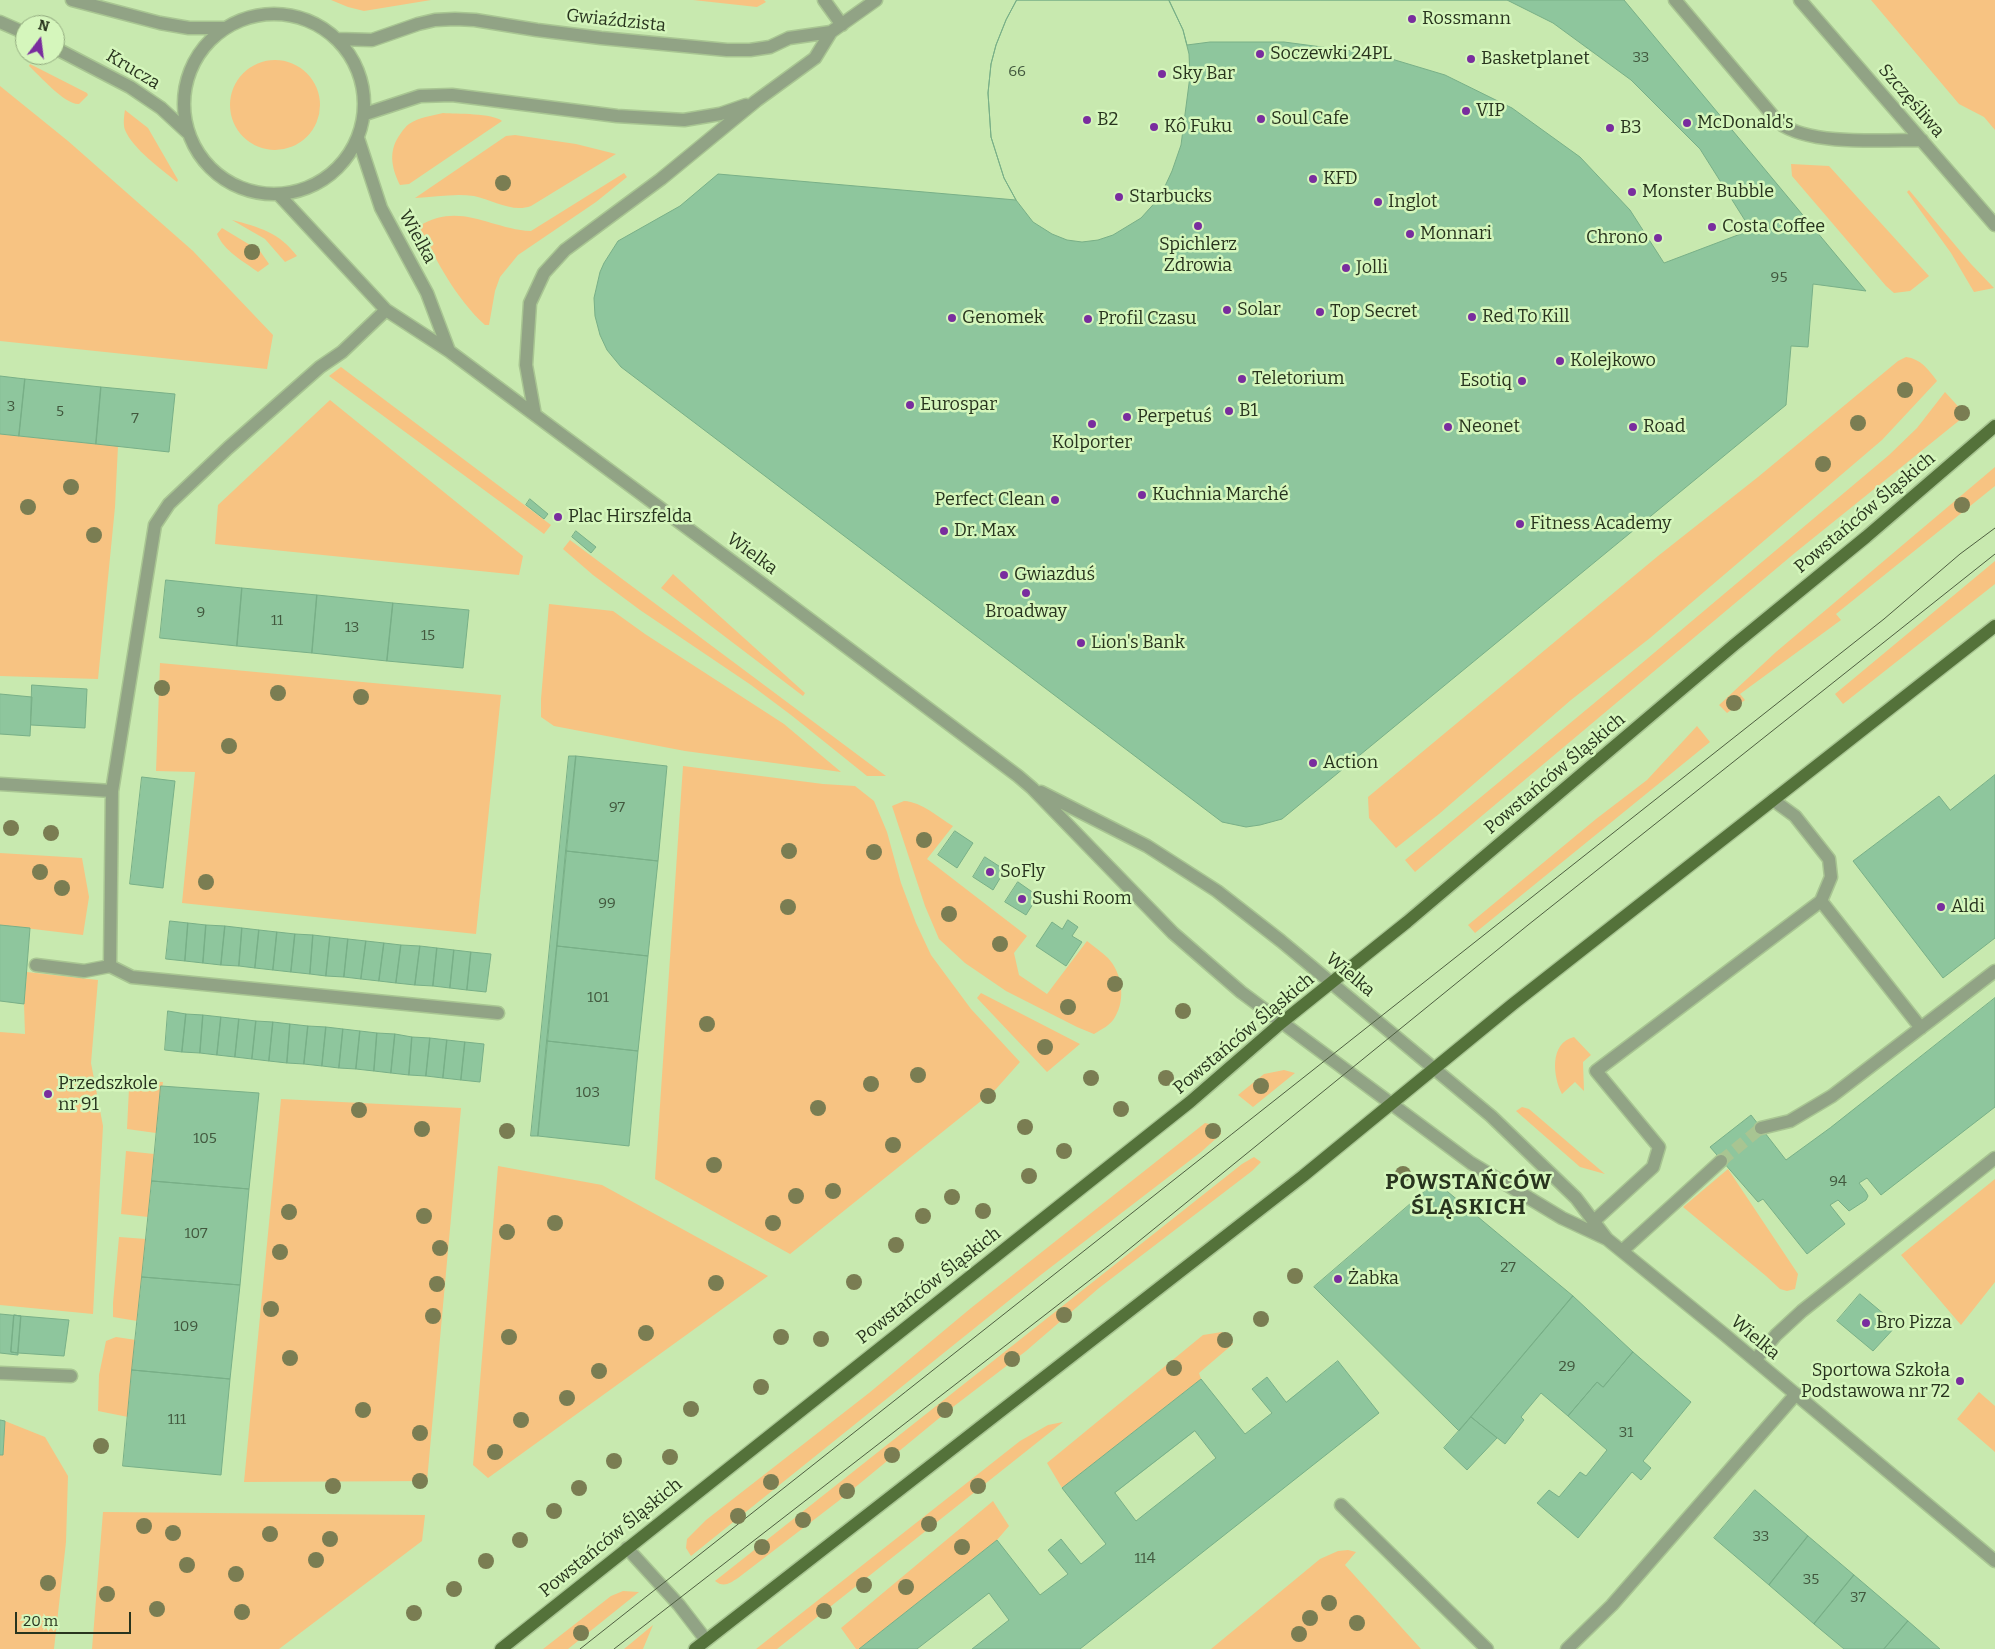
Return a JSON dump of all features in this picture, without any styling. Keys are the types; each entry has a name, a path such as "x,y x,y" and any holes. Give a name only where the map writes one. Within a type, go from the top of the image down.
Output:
{"main road":[{"name":"Powstańców Śląskich","path":"501,1649 1190,1102 1281,1023 1407,922 1734,645 1866,537 1995,426"},
{"path":"695,1649 1304,1176 1433,1068 1995,626"}],"street":[{"path":"72,0 160,23 189,28 225,28"},
{"path":"824,0 837,28"},
{"name":"Gwiaździsta","path":"536,415 526,365 530,303 544,273 565,250 661,178 756,101 815,58 837,28 876,0"},
{"path":"1675,0 1779,123 1788,130 1800,134 1846,139 1922,140"},
{"name":"Szczęśliwa","path":"1800,0 1995,225"},
{"path":"264,14 286,15 306,20 325,29 337,39 348,52 359,73 365,96 365,114 358,138 349,156 335,171 318,184 299,191 279,195 255,193 240,188 213,171 198,153 187,132 184,108 186,85 191,70 207,43 225,28 244,19 264,14"},
{"name":"Gwiaździsta","path":"337,39 372,40 418,24 435,20 454,19 475,20 601,38 727,50 770,47 789,38 837,28"},
{"path":"0,22 15,29"},
{"name":"Krucza","path":"65,53 130,87 161,108 187,132"},
{"name":"Gwiaździsta","path":"365,114 420,96 452,95 617,116 684,120 720,114 756,101"},
{"name":"Wielka","path":"358,138 381,208 427,292 449,352"},
{"name":"Wielka","path":"279,195 386,310 449,352 536,415 1032,788 1173,933 1241,992 1471,1163 1562,1218 1607,1239 1995,1561"},
{"path":"110,966 112,791 155,525 169,504 209,466 320,367 342,352 386,310"},
{"path":"0,784 112,791"},
{"name":"Wielka","path":"1032,788 1147,846 1217,891 1332,983 1491,1116 1576,1198 1607,1239"},
{"path":"1594,1222 1653,1167 1659,1147 1596,1071 1821,901 1831,877 1829,859 1795,816 1773,800"},
{"path":"1821,901 1922,1028"},
{"path":"36,965 84,971 110,966 132,977 498,1013"},
{"path":"1762,1128 1790,1121 1832,1096 1995,970"},
{"path":"1755,1360 1776,1335 1802,1311 1995,1158"},
{"path":"1622,1251 1721,1161"},
{"path":"0,1373 71,1376"},
{"path":"1567,1649 1612,1605 1796,1394"},
{"path":"1340,1505 1487,1649"},
{"path":"627,1548 679,1605 706,1640"}],"shaded area":[{"path":"331,0 431,0 364,11"},
{"path":"693,0 764,0 766,2 757,7"},
{"path":"1871,0 1995,0 1995,130 1984,117 1959,104"},
{"path":"275,60 292,63 307,73 317,88 320,105 317,122 307,137 292,147 275,150 258,147 243,137 233,122 230,105 233,88 243,73 258,63"},
{"path":"32,65 88,95 79,104 73,103 60,95 29,66"},
{"path":"0,86 68,141 193,251 273,335 267,369 0,341"},
{"path":"125,110 148,128 178,180 177,182 134,144 125,130"},
{"path":"443,113 483,115 502,121 409,184 400,185 392,159 397,139 409,124 421,118"},
{"path":"515,135 576,144 616,154 531,206 524,208 510,207 467,195 415,198 506,136"},
{"path":"1791,164 1829,166 1929,276 1910,291 1894,293 1792,176"},
{"path":"624,173 627,177 596,202 518,255 500,277 495,291 489,325 485,325 475,315 456,291 419,226 434,219 462,216 531,231"},
{"path":"1909,190 1971,264 1994,288 1974,292 1951,253 1907,192"},
{"path":"232,220 251,225 276,236 297,256 285,262 265,239"},
{"path":"222,228 260,251 269,264 258,272 234,255 224,246 217,234"},
{"path":"1906,357 1920,362 1937,381 1882,440 1650,638 1571,700 1439,814 1396,848 1369,818 1368,797 1658,556 1758,477 1898,361"},
{"path":"341,367 551,525 544,534 329,376"},
{"path":"1945,392 1966,415 1796,552 1415,872 1405,860 1889,455 1917,428"},
{"path":"330,400 523,556 519,575 215,544 218,505"},
{"path":"0,434 118,446 115,507 98,679 0,676"},
{"path":"1995,467 1995,486 1836,614 1841,620 1740,694 1745,700 1727,713 1719,705 1776,652"},
{"path":"570,540 886,776 867,776 751,685 640,610 593,575 563,549"},
{"path":"1995,561 1995,584 1843,704 1835,694"},
{"path":"673,574 805,693 803,696 661,588"},
{"path":"549,604 613,611 645,634 784,724 841,772 685,751 554,726 541,717"},
{"path":"160,663 501,695 476,934 182,903 195,772 156,771"},
{"path":"1697,726 1710,742 1475,933 1468,925 1596,819 1647,780"},
{"path":"683,766 823,784 855,786 874,801 887,832 901,883 916,923 931,955 971,1009 1020,1062 996,1089 790,1254 655,1179"},
{"path":"904,801 923,807 953,826 927,859 1027,936 1014,953 1019,975 1047,994 1087,941 1108,958 1117,971 1121,986 1121,1002 1115,1017 1106,1027 1094,1034 1006,991 965,963 939,939 925,906 892,806"},
{"path":"0,853 82,858 89,897 83,935 0,925"},
{"name":"Przedszkole nr 91","path":"27,972 98,980 91,1063 103,1126 93,1314 0,1305 0,1032 25,1034 24,1004"},
{"path":"981,993 1080,1044 1047,1072 977,998"},
{"path":"1574,1037 1591,1055 1583,1062 1584,1091 1575,1082 1562,1094 1555,1070 1555,1061 1560,1046 1566,1040"},
{"path":"1284,1070 1295,1073 1253,1107 1238,1095 1264,1074"},
{"path":"141,1081 163,1082 156,1133 127,1129 129,1088"},
{"path":"281,1099 461,1108 427,1481 244,1482"},
{"path":"1522,1107 1529,1109 1605,1174 1580,1167 1516,1111"},
{"path":"1205,1123 1214,1125 1221,1134 1201,1152 1042,1274 691,1556 686,1548 687,1539 706,1520 869,1393 971,1308"},
{"path":"126,1151 154,1154 148,1217 121,1214"},
{"path":"1254,1157 1261,1162 1252,1171 1099,1288 1026,1351 949,1410 841,1499 738,1578 724,1584 715,1581 1242,1164"},
{"path":"498,1166 602,1185 768,1276 488,1478 473,1465"},
{"path":"1728,1169 1798,1274 1795,1289 1787,1291 1780,1289 1683,1207"},
{"path":"1995,1179 1995,1282 1961,1325 1901,1255"},
{"path":"119,1237 146,1239 137,1321 113,1317"},
{"path":"1222,1332 1233,1344 1199,1373 1201,1379 1062,1488 1047,1463 1203,1335"},
{"path":"116,1337 136,1340 128,1417 98,1411 99,1375 106,1341"},
{"path":"1979,1392 1995,1406 1995,1452 1957,1419"},
{"path":"5,1421 45,1437 68,1476 66,1542 54,1649 0,1649 0,1455 3,1454"},
{"path":"1063,1422 777,1649 756,1649 1020,1441 1048,1425"},
{"path":"993,1501 1009,1526 997,1540 859,1649 856,1649 841,1628"},
{"path":"103,1512 425,1515 422,1541 279,1649 92,1649"},
{"path":"1348,1550 1356,1552 1345,1565 1421,1649 1211,1649 1320,1559 1338,1551"},
{"path":"623,1591 639,1592 568,1649 543,1649 611,1596"},
{"path":"653,1625 643,1649 624,1649"}],"building":[{"name":"B2","path":"1017,0 1169,0 1183,30 1189,54 1190,76 1181,145 1160,197 1141,218 1113,235 1098,240 1082,242 1067,240 1052,234 1033,222 1016,200 1004,178 991,137 988,93 991,64 996,45 1006,20"},
{"name":"B1","path":"1017,0 1624,0 1866,291 1813,284 1808,347 1791,346 1786,405 1282,819 1246,827 1222,822 621,367 607,350 600,335 595,316 594,298 600,272 618,241 680,206 718,174 1016,200 1004,178 991,137 988,93 991,64 996,45 1006,20"},
{"name":"B3","path":"1169,0 1507,0 1553,23 1631,80 1700,149 1751,230 1664,263 1630,210 1580,157 1512,108 1445,75 1375,54 1284,42 1210,42 1187,45 1183,30"},
{"path":"0,376 25,379 19,436 0,434"},
{"path":"25,379 101,387 96,444 19,436"},
{"path":"101,387 175,394 169,452 96,444"},
{"path":"530,499 548,514 544,519 526,505"},
{"path":"576,531 596,547 591,553 572,537"},
{"path":"166,580 242,588 237,646 160,638"},
{"path":"242,588 317,595 312,653 237,646"},
{"path":"317,595 393,603 387,661 312,653"},
{"path":"393,603 469,610 463,668 387,661"},
{"path":"32,685 87,689 85,728 31,725"},
{"path":"0,694 32,697 30,736 0,734"},
{"path":"569,756 576,756 538,1136 531,1136"},
{"path":"576,756 667,766 658,861 566,851"},
{"name":"Aldi","path":"1995,775 1995,938 1943,978 1853,861 1939,796 1950,810"},
{"path":"142,777 175,781 163,888 130,884"},
{"path":"955,831 973,843 957,868 938,855"},
{"path":"566,851 658,861 648,956 557,946"},
{"path":"985,857 1005,870 993,890 973,877"},
{"path":"1018,882 1038,896 1026,915 1005,902"},
{"path":"1068,920 1078,927 1072,936 1082,942 1066,966 1036,946 1052,922 1062,929"},
{"path":"170,921 188,923 185,961 166,959"},
{"path":"188,923 206,925 203,963 185,961"},
{"path":"0,925 30,928 24,1004 0,1001"},
{"path":"206,925 225,926 221,965 203,963"},
{"path":"225,926 242,928 239,966 221,965"},
{"path":"242,928 259,930 255,968 239,966"},
{"path":"259,930 277,932 273,970 255,968"},
{"path":"277,932 295,934 291,972 273,970"},
{"path":"295,934 313,935 310,974 291,972"},
{"path":"313,935 330,937 326,976 310,974"},
{"path":"330,937 348,939 344,977 326,976"},
{"path":"348,939 366,941 361,979 344,977"},
{"path":"366,941 384,943 379,981 361,979"},
{"path":"384,943 401,945 396,983 379,981"},
{"path":"401,945 420,946 415,985 396,983"},
{"path":"420,946 437,948 433,986 415,985"},
{"path":"557,946 648,956 638,1051 547,1041"},
{"path":"437,948 454,950 450,988 433,986"},
{"path":"454,950 471,952 467,990 450,988"},
{"path":"471,952 491,954 486,992 467,990"},
{"path":"1995,998 1995,1107 1881,1195 1867,1178 1859,1183 1868,1196 1866,1200 1849,1211 1838,1200 1830,1205 1845,1224 1807,1254 1763,1199 1758,1202 1710,1147 1751,1115 1786,1160 1830,1128"},
{"path":"168,1011 186,1014 182,1052 165,1050"},
{"path":"186,1014 203,1015 200,1053 182,1052"},
{"path":"203,1015 221,1017 217,1055 200,1053"},
{"path":"221,1017 239,1019 235,1057 217,1055"},
{"path":"239,1019 256,1021 252,1059 235,1057"},
{"path":"256,1021 273,1022 269,1061 252,1059"},
{"path":"273,1022 290,1024 287,1063 269,1061"},
{"path":"290,1024 308,1026 304,1064 287,1063"},
{"path":"308,1026 326,1027 322,1066 304,1064"},
{"path":"326,1027 343,1029 339,1068 322,1066"},
{"path":"343,1029 360,1031 356,1069 339,1068"},
{"path":"360,1031 377,1033 374,1071 356,1069"},
{"path":"377,1033 395,1034 391,1073 374,1071"},
{"path":"395,1034 412,1037 409,1075 391,1073"},
{"path":"412,1037 430,1038 426,1076 409,1075"},
{"path":"430,1038 447,1040 443,1078 426,1076"},
{"path":"447,1040 465,1042 461,1080 443,1078"},
{"path":"547,1041 638,1051 629,1146 538,1136"},
{"path":"465,1042 484,1044 480,1082 461,1080"},
{"path":"161,1086 259,1093 249,1189 152,1181"},
{"path":"152,1181 249,1189 240,1285 142,1277"},
{"path":"1436,1182 1573,1296 1459,1431 1314,1287"},
{"path":"142,1277 240,1285 230,1379 132,1370"},
{"path":"1860,1294 1897,1325 1873,1351 1837,1321"},
{"path":"1573,1296 1633,1352 1603,1387 1597,1382 1568,1416 1541,1393 1521,1417 1524,1420 1505,1444 1471,1417"},
{"path":"0,1314 14,1315 11,1352 18,1353 18,1355 0,1353"},
{"path":"14,1315 21,1316 18,1353 11,1352"},
{"path":"21,1316 69,1320 64,1356 18,1353"},
{"path":"1633,1352 1691,1402 1643,1461 1651,1468 1641,1480 1632,1472 1578,1538 1537,1503 1549,1490 1559,1497 1580,1472 1586,1476 1607,1450 1568,1416 1597,1382 1603,1387"},
{"path":"1338,1361 1379,1413 1080,1649 972,1649 1009,1620 989,1593 917,1649 859,1649 997,1540 1040,1595 1068,1574 1048,1550 1061,1539 1081,1564 1106,1544 1062,1488 1201,1379 1245,1434 1272,1413 1252,1389 1267,1377 1286,1402","holes":["1195,1431 1216,1458 1136,1521 1115,1493"]},
{"path":"132,1370 230,1379 221,1475 123,1466"},
{"path":"1471,1417 1497,1438 1467,1470 1444,1448"},
{"path":"0,1420 5,1421 3,1455 0,1455"},
{"path":"1755,1490 1808,1536 1769,1585 1714,1538"},
{"path":"1808,1536 1854,1575 1814,1624 1769,1585"},
{"path":"1854,1575 1908,1621 1884,1649 1844,1649 1814,1624"},
{"path":"1908,1621 1940,1649 1884,1649"}],"tunnel":[{"path":"1721,1161 1761,1128"}],"tram line":[{"path":"580,1649 1884,619 1960,554 1995,528"},
{"path":"614,1649 1112,1263 1528,925 1995,554"}],"place":[{"name":"Rossmann","path":"1412,19"},
{"name":"Soczewki 24PL","path":"1260,54"},
{"name":"Basketplanet","path":"1471,59"},
{"name":"Sky Bar","path":"1162,74"},
{"name":"VIP","path":"1466,111"},
{"name":"Soul Cafe","path":"1261,119"},
{"name":"B2","path":"1087,120"},
{"name":"McDonald's","path":"1687,123"},
{"name":"Kô Fuku","path":"1154,127"},
{"name":"B3","path":"1610,128"},
{"name":"KFD","path":"1313,179"},
{"name":"Monster Bubble","path":"1632,192"},
{"name":"Starbucks","path":"1119,197"},
{"name":"Inglot","path":"1378,202"},
{"name":"Spichlerz Zdrowia","path":"1198,226"},
{"name":"Costa Coffee","path":"1712,227"},
{"name":"Monnari","path":"1410,234"},
{"name":"Chrono","path":"1658,238"},
{"name":"Jolli","path":"1346,268"},
{"name":"Solar","path":"1227,310"},
{"name":"Top Secret","path":"1320,312"},
{"name":"Red To Kill","path":"1472,317"},
{"name":"Genomek","path":"952,318"},
{"name":"Profil Czasu","path":"1088,319"},
{"name":"Kolejkowo","path":"1560,361"},
{"name":"Teletorium","path":"1242,379"},
{"name":"Esotiq","path":"1522,381"},
{"name":"Eurospar","path":"910,405"},
{"name":"B1","path":"1229,411"},
{"name":"Perpetuś","path":"1127,417"},
{"name":"Kolporter","path":"1092,424"},
{"name":"Neonet","path":"1448,427"},
{"name":"Road","path":"1633,427"},
{"name":"Kuchnia Marché","path":"1142,495"},
{"name":"Perfect Clean","path":"1055,500"},
{"name":"Plac Hirszfelda","path":"558,517"},
{"name":"Fitness Academy","path":"1520,524"},
{"name":"Dr. Max","path":"944,531"},
{"name":"Gwiazduś","path":"1004,575"},
{"name":"Broadway","path":"1026,593"},
{"name":"Lion's Bank","path":"1081,643"},
{"name":"Action","path":"1313,763"},
{"name":"SoFly","path":"990,872"},
{"name":"Sushi Room","path":"1022,899"},
{"name":"Aldi","path":"1941,907"},
{"name":"Przedszkole nr 91","path":"48,1094"},
{"name":"Żabka","path":"1338,1279"},
{"name":"Bro Pizza","path":"1866,1323"},
{"name":"Sportowa Szkoła Podstawowa nr 72","path":"1960,1381"}],"district":[{"name":"POWSTAŃCÓW ŚLĄSKICH","path":"1469,1196"}]}
